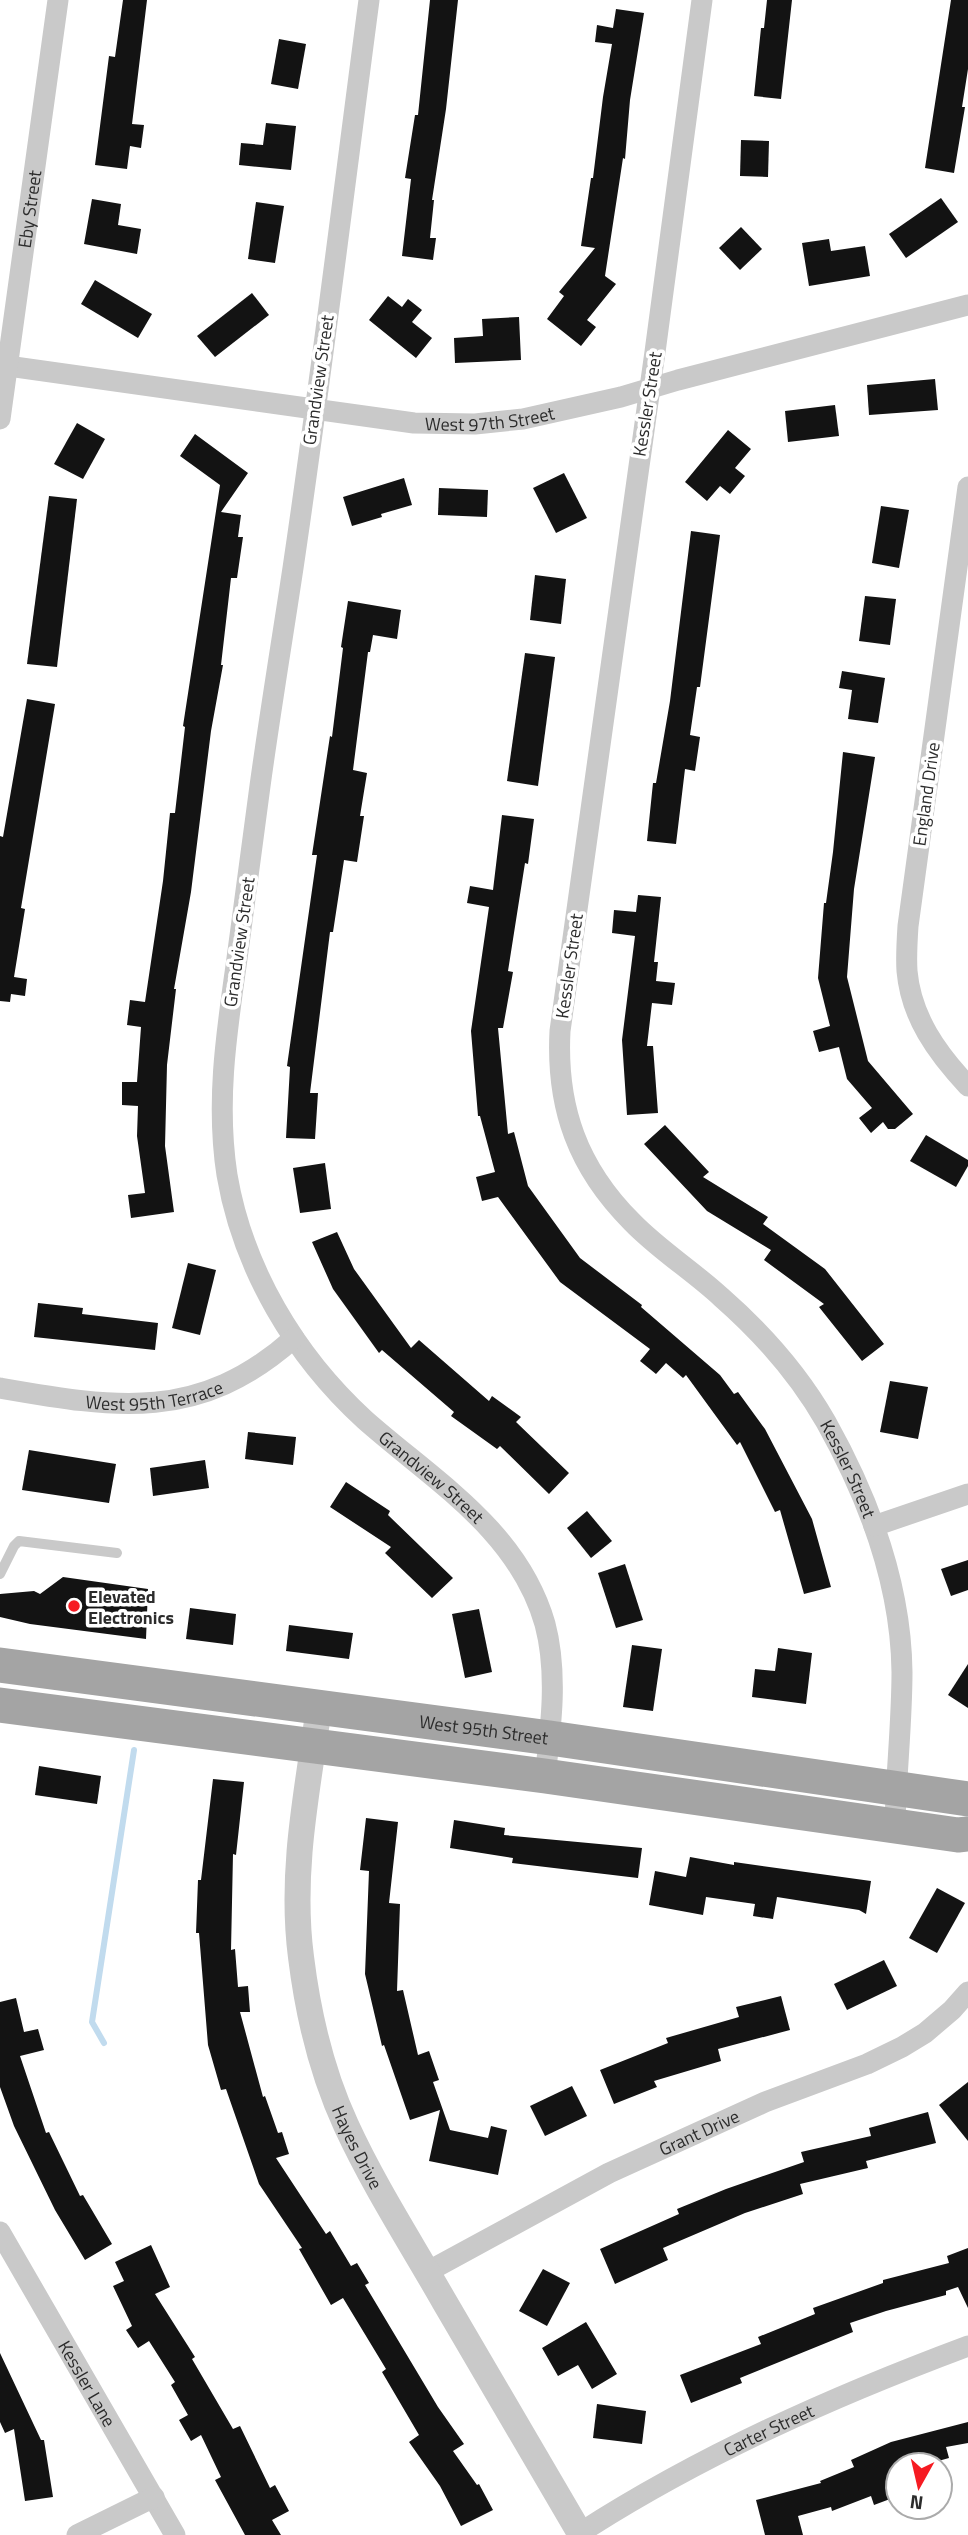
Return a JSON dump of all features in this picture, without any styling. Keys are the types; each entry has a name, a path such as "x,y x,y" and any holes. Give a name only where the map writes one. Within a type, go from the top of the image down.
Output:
{"main road":[{"name":"West 95th Street","path":"0,1665 550,1738 968,1799"},
{"path":"0,1704 545,1776 958,1835 968,1834"}],"street":[{"name":"Eby Street","path":"0,419 4,366 58,0"},
{"name":"Grandview Street","path":"369,0 222,1064 221,1125 228,1178 244,1238 278,1316 315,1368 362,1417 470,1507 509,1550 538,1605 552,1665 550,1738 545,1776"},
{"name":"Kessler Street","path":"702,0 559,1031 563,1100 576,1142 594,1177 632,1223 729,1303 752,1326 793,1374 825,1420 860,1488 874,1526 895,1608 902,1671 895,1825"},
{"name":"West 97th Street","path":"4,366 414,423 475,424 523,419 621,397 968,305"},
{"name":"England Drive","path":"968,486 908,926 907,971 912,998 926,1033 944,1060 968,1086"},
{"name":"West 95th Terrace","path":"0,1388 105,1403 173,1402 199,1395 253,1369 272,1358 293,1338"},
{"path":"874,1526 968,1494"},
{"name":"Hayes Drive","path":"319,1709 299,1844 297,1900 300,1955 310,2014 329,2084 346,2124 427,2272 581,2534"},
{"name":"Grant Drive","path":"427,2272 608,2173 765,2102 867,2064 902,2047 925,2033 968,1992"},
{"name":"Kessler Lane","path":"0,2232 175,2535"},
{"name":"Carter Street","path":"581,2534 659,2486 754,2437 842,2396 968,2346"},
{"path":"77,2535 154,2497"}],"lane":[{"path":"0,1574 19,1541 117,1553"}],"building":[{"path":"123,0 147,0 132,124 144,125 141,148 130,146 127,169 95,165 109,56 115,57"},
{"path":"430,0 458,0 446,109 432,200 430,238 436,238 433,260 402,256 411,179 405,178 415,115 418,115"},
{"path":"767,0 792,0 781,99 754,96 761,28 764,28"},
{"path":"951,0 968,0 968,69 962,107 965,107 954,173 925,168"},
{"path":"616,9 644,13 630,100 625,159 623,158 605,276 616,284 587,320 596,327 581,346 547,319 564,296 559,292 595,248 581,246 612,44 595,42 597,25 613,28"},
{"path":"279,39 306,44 298,89 271,84"},
{"path":"266,123 296,126 291,170 239,165 241,143 263,145"},
{"path":"741,140 769,141 768,177 740,176"},
{"path":"941,198 958,222 906,258 889,234"},
{"path":"92,199 121,204 118,225 141,229 137,254 84,244"},
{"path":"256,202 284,206 275,263 248,259"},
{"path":"741,227 762,249 740,270 719,248"},
{"path":"829,239 831,251 865,246 870,276 809,286 802,243"},
{"path":"95,280 152,314 138,338 81,304"},
{"path":"252,293 269,315 215,357 197,336"},
{"path":"388,296 402,307 408,299 422,310 412,322 432,338 416,358 369,320"},
{"path":"519,317 521,360 455,363 454,338 483,336 482,319"},
{"path":"935,379 938,410 869,415 867,385"},
{"path":"835,405 839,436 788,442 785,411"},
{"path":"77,423 105,439 83,479 54,464"},
{"path":"728,430 751,449 735,468 745,476 730,494 720,486 707,501 685,482"},
{"path":"195,434 248,473 221,512 241,515 238,537 243,537 237,578 231,578 223,665 211,731 191,892 174,989 167,1065 165,1146 174,1212 131,1218 128,1195 145,1193 137,1136 138,1106 122,1105 122,1082 137,1082 141,1027 127,1025 130,1000 145,1002 170,813 175,813 183,726 220,485 180,456"},
{"path":"564,473 587,518 556,533 533,488"},
{"path":"404,478 412,505 352,526 343,497"},
{"path":"439,488 488,490 487,517 438,515"},
{"path":"49,496 77,499 57,667 27,664"},
{"path":"881,506 909,510 899,568 872,563"},
{"path":"691,531 720,535 700,687 697,687 690,735 700,737 695,771 685,769 676,844 647,841 653,783 656,783 670,701"},
{"path":"535,575 566,579 561,624 530,620"},
{"path":"865,596 896,599 890,645 859,641"},
{"path":"348,601 401,610 397,639 373,635 368,652 353,770 367,773 360,816 364,816 357,862 344,860 333,932 330,932 310,1093 318,1093 315,1139 286,1138 290,1067 287,1066 317,855 312,855 330,736 332,737"},
{"path":"525,653 555,657 538,786 507,781"},
{"path":"842,671 885,678 878,723 848,719 852,690 839,688"},
{"path":"27,699 55,704 21,908 25,909 14,977 27,979 25,996 11,994 10,1002 0,1001 0,836 3,837"},
{"path":"843,752 875,757 854,889 847,977 868,1061 913,1114 895,1129 888,1129 883,1122 871,1133 859,1118 872,1108 847,1079 839,1047 819,1052 813,1031 830,1026 818,978 824,903 833,852"},
{"path":"502,815 534,819 508,971 513,972 503,1028 498,1028 508,1134 514,1132 528,1186 580,1258 642,1305 641,1307 720,1375 734,1394 738,1392 765,1429 812,1519 831,1587 804,1594 780,1510 775,1512 740,1442 737,1445 686,1375 683,1378 666,1363 656,1374 640,1361 650,1349 560,1282 498,1197 482,1201 476,1177 495,1172 478,1116 471,1031 489,907 467,903 470,886 493,890"},
{"path":"638,895 661,897 654,962 658,962 656,981 675,983 672,1005 652,1003 647,1046 653,1046 658,1113 627,1115 622,1040 635,936 612,933 614,910 636,912"},
{"path":"665,1125 709,1172 703,1177 768,1217 763,1224 825,1269 884,1344 862,1361 819,1307 824,1304 764,1260 771,1250 707,1211 644,1144"},
{"path":"926,1135 968,1160 968,1166 956,1187 910,1161"},
{"path":"325,1163 331,1209 300,1213 293,1168"},
{"path":"337,1232 354,1269 411,1348 419,1340 489,1401 492,1396 521,1417 516,1422 569,1473 549,1494 500,1446 497,1449 451,1416 454,1412 382,1350 379,1353 333,1289 312,1242"},
{"path":"188,1263 216,1270 200,1335 172,1328"},
{"path":"38,1303 83,1308 82,1314 158,1323 155,1350 34,1337"},
{"path":"890,1381 928,1387 918,1439 880,1432"},
{"path":"248,1432 296,1437 293,1465 245,1459"},
{"path":"29,1450 116,1464 109,1503 22,1490"},
{"path":"205,1460 209,1488 153,1496 150,1468"},
{"path":"346,1482 390,1511 388,1515 453,1578 432,1598 385,1553 391,1547 330,1507"},
{"path":"587,1511 612,1541 591,1558 567,1528"},
{"path":"968,1560 968,1590 951,1596 941,1569"},
{"path":"625,1564 643,1620 616,1628 598,1573"},
{"name":"Elevated Electronics","path":"63,1577 148,1589 146,1639 30,1624 0,1617 0,1594 34,1591 40,1594"},
{"path":"190,1608 236,1614 233,1645 186,1639"},
{"path":"479,1609 492,1672 465,1678 452,1614"},
{"path":"289,1625 353,1633 349,1659 286,1651"},
{"path":"632,1645 662,1649 653,1711 623,1707"},
{"path":"778,1648 812,1653 806,1704 752,1697 755,1669 775,1671"},
{"path":"968,1664 968,1708 948,1695"},
{"path":"39,1766 101,1776 97,1804 35,1795"},
{"path":"213,1779 244,1782 236,1855 233,1854 231,1950 235,1949 238,1987 248,1986 250,2012 240,2012 263,2097 265,2096 278,2133 282,2132 289,2154 276,2158 326,2234 330,2231 351,2266 357,2263 369,2283 365,2285 438,2407 464,2444 453,2451 477,2485 479,2484 493,2510 461,2526 440,2486 409,2442 419,2435 382,2372 386,2369 343,2298 331,2305 299,2249 302,2248 259,2184 226,2089 221,2090 208,2045 199,1933 196,1933 198,1880 201,1880"},
{"path":"366,1818 398,1822 389,1903 400,1904 397,1991 403,1990 418,2055 429,2051 439,2080 433,2082 450,2130 488,2138 491,2126 507,2130 498,2175 429,2161 440,2110 410,2120 384,2045 382,2046 365,1974 369,1871 360,1870"},
{"path":"454,1820 505,1828 504,1835 642,1848 638,1878 512,1863 513,1858 450,1848"},
{"path":"690,1857 734,1865 734,1862 871,1881 866,1914 859,1910 777,1897 773,1919 753,1916 755,1904 706,1897 703,1915 649,1905 655,1871 686,1877"},
{"path":"937,1888 965,1903 937,1953 909,1938"},
{"path":"884,1960 897,1986 847,2010 834,1984"},
{"path":"781,1996 790,2030 718,2049 721,2061 654,2081 657,2087 614,2104 600,2070 668,2043 666,2038 739,2017 736,2007"},
{"path":"16,1998 24,2032 38,2029 44,2050 20,2056 46,2133 49,2132 80,2196 83,2195 112,2244 85,2260 55,2210 14,2126 0,2087 0,2002"},
{"path":"968,2082 968,2141 939,2105"},
{"path":"572,2086 587,2116 545,2136 530,2106"},
{"path":"928,2112 936,2143 866,2161 868,2168 800,2184 803,2194 745,2213 663,2248 668,2260 615,2284 600,2249 679,2214 677,2209 804,2162 801,2152 871,2136 869,2128"},
{"path":"151,2245 170,2287 155,2294 195,2357 192,2359 233,2429 240,2426 270,2488 275,2485 289,2511 272,2520 281,2535 245,2535 215,2480 221,2477 201,2435 191,2441 179,2420 188,2415 171,2385 175,2382 149,2341 138,2348 126,2330 132,2326 113,2286 124,2281 115,2262"},
{"path":"968,2248 968,2308 958,2287 946,2291 946,2295 850,2323 853,2332 740,2378 742,2383 691,2403 680,2375 761,2344 758,2337 815,2314 813,2308 883,2283 883,2280 949,2263 947,2256"},
{"path":"543,2269 570,2283 547,2326 519,2311"},
{"path":"586,2322 617,2374 592,2389 578,2365 558,2376 542,2348"},
{"path":"0,2353 41,2440 44,2440 53,2497 25,2501 14,2429 5,2433 0,2422"},
{"path":"597,2404 646,2411 642,2444 593,2438"},
{"path":"968,2422 968,2443 946,2447 947,2451 884,2451 884,2501 874,2505 871,2496 832,2511 831,2507 798,2516 803,2535 765,2535 756,2500 821,2483 820,2481 854,2467 851,2460 891,2442"}],"waterway":[{"path":"104,2043 92,2022 134,1750"}],"place":[{"name":"Elevated Electronics","path":"74,1606"}]}
